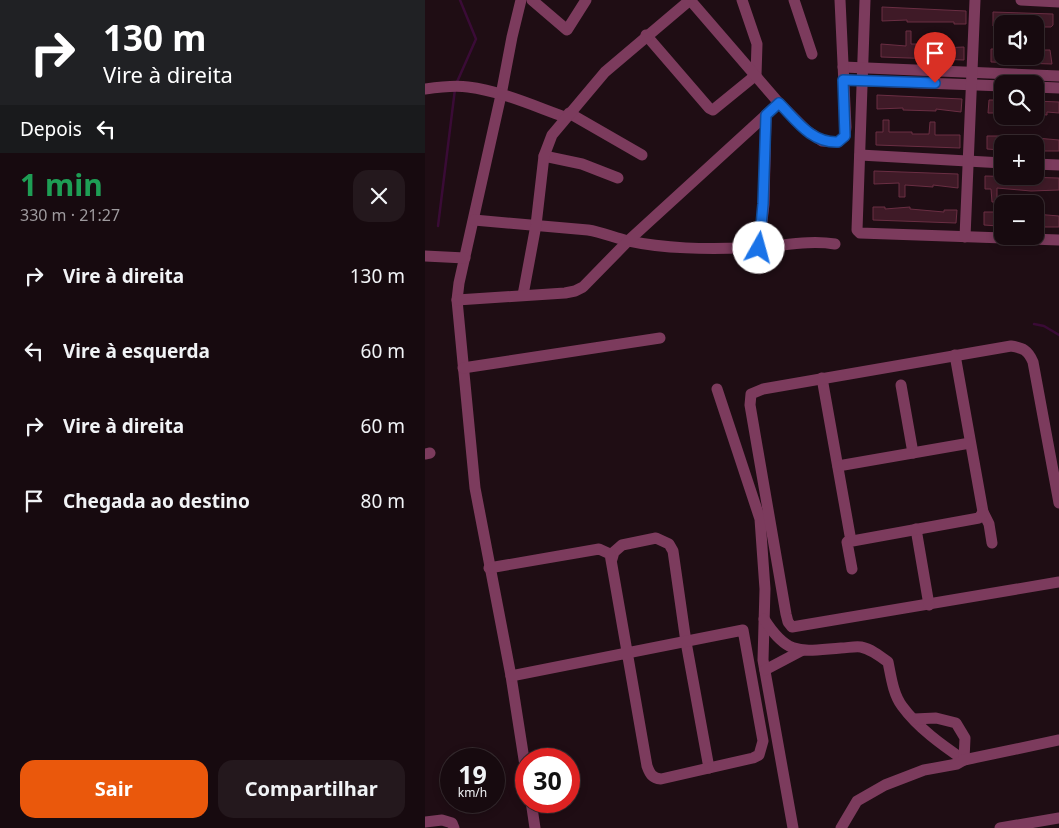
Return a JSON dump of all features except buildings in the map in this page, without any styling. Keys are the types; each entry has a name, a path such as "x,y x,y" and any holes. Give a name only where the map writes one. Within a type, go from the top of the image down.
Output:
{"street":[{"path":"521,0 457,300 475,488 511,676 522,748"},
{"path":"532,0 567,30 586,0"},
{"path":"523,295 536,225 544,156 552,135 605,72 646,35 690,0 779,103 814,138 822,141 838,142 845,136 846,127 840,0"},
{"path":"646,35 709,108 713,110 756,76 757,44 742,0"},
{"path":"794,0 812,54"},
{"path":"865,0 856,228 860,233 1059,240"},
{"path":"965,237 975,0"},
{"path":"1021,0 1059,2"},
{"path":"843,67 1059,76"},
{"path":"843,80 994,85"},
{"path":"425,89 445,86 469,87 567,115 642,155"},
{"path":"1044,87 1059,88"},
{"path":"457,300 575,291 583,287 628,241 779,103"},
{"path":"759,248 763,204 766,115"},
{"path":"860,155 994,163"},
{"path":"544,156 582,164 618,178"},
{"path":"1044,164 1059,165"},
{"path":"474,220 605,233 628,241 675,247 759,248 792,245 810,241 835,244"},
{"path":"425,256 465,258"},
{"path":"463,368 660,338"},
{"path":"1059,503 1033,362 1029,353 1022,347 1011,346 955,355 756,390 751,394 749,400 788,622 792,627 1059,582"},
{"path":"955,355 983,512 989,524 992,543"},
{"path":"823,378 851,541"},
{"path":"901,385 913,453"},
{"path":"717,389 760,519 765,589 763,660 793,828"},
{"path":"838,466 970,443"},
{"path":"852,569 847,542 979,518 983,512"},
{"path":"916,530 929,605"},
{"path":"612,559 614,552 622,545 656,538 669,544 673,551 686,642 709,768"},
{"path":"489,568 599,549 610,554 612,559 628,653 647,766 650,775 661,779 759,755 763,741 743,630 686,642 628,653 511,676"},
{"path":"764,619 773,634 784,644 801,650 860,647 875,653 888,662 894,691 901,706 936,740 964,760"},
{"path":"765,670 801,650"},
{"path":"915,719 936,718 956,723 965,738 964,760"},
{"path":"841,828 857,801 885,785 924,770 1059,740"},
{"path":"533,813 535,828"},
{"path":"999,828 1059,818"},
{"path":"425,822 442,820 451,823 454,828"}],"waterway":[{"path":"457,82 476,39 460,0"},
{"path":"438,226 455,89"},
{"path":"1034,324 1044,326 1059,335"}],"route":[{"path":"759,248 763,204 766,115 779,103 814,138 822,141 838,142 845,136 846,127 843,80 935,83"}]}
